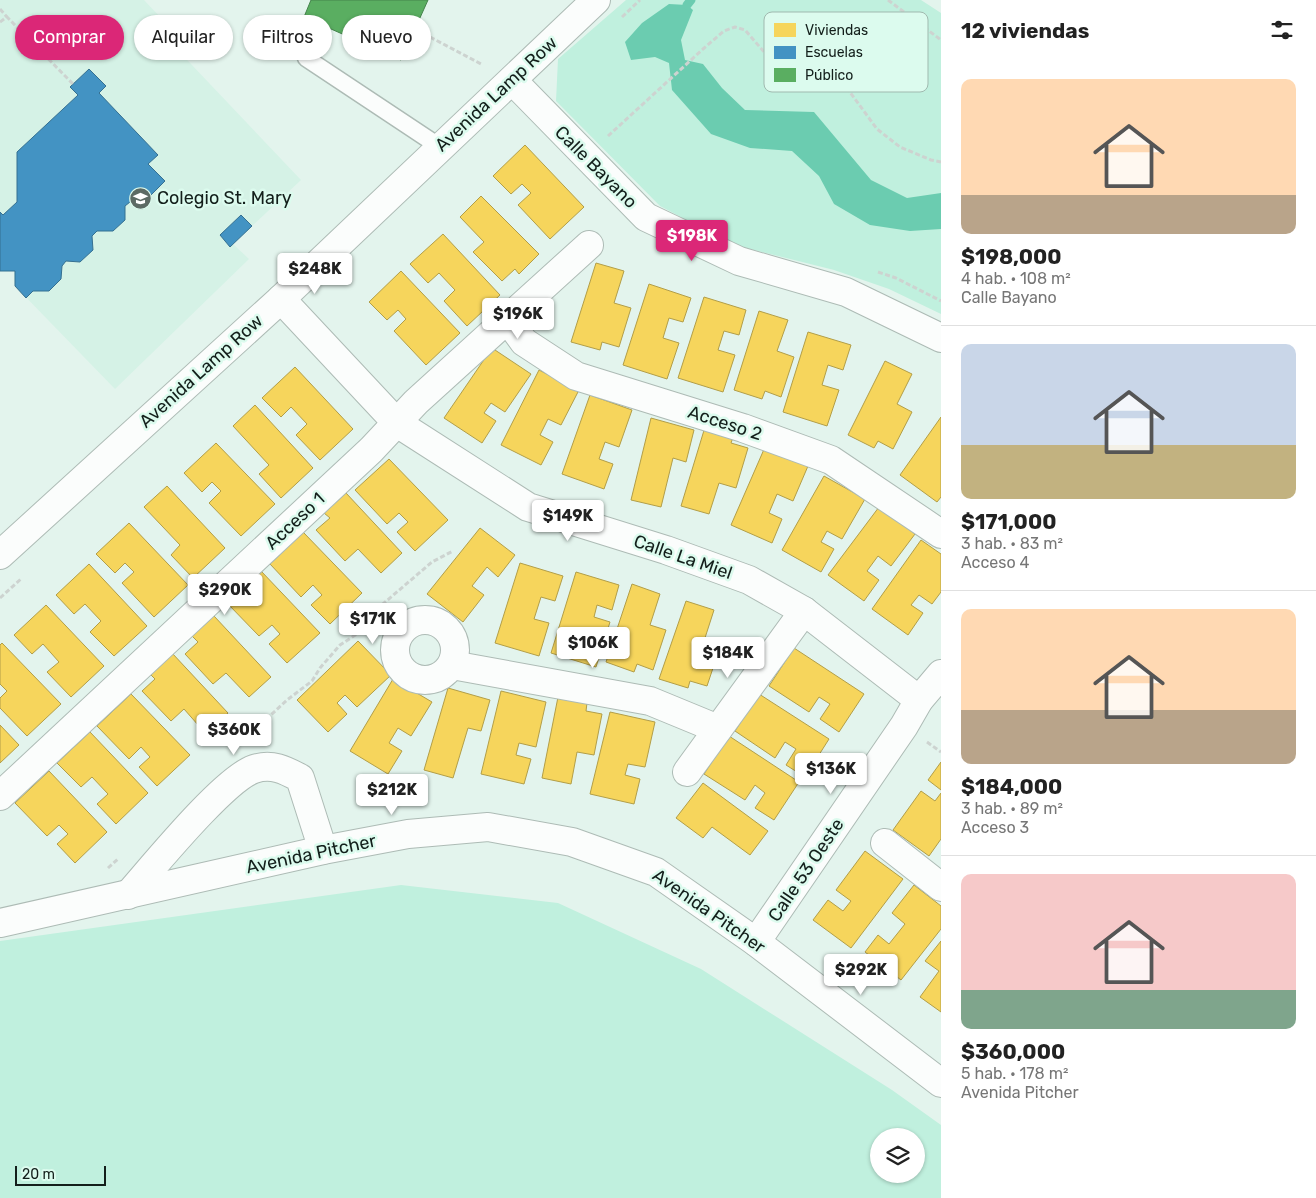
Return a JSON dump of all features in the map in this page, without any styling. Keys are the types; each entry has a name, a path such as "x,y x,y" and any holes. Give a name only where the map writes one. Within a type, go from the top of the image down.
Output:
{"street":[{"name":"Avenida Lamp Row","path":"0,555 281,299 440,147 513,81 596,0"},
{"name":"Calle Bayano","path":"513,81 585,157 646,217 739,261 846,292 941,338"},
{"name":"Acceso 1","path":"0,796 397,423 416,402 589,245"},
{"name":"Calle La Miel","path":"281,299 397,423 528,507 666,550 749,580 804,611 919,700"},
{"name":"Acceso 2","path":"508,320 524,342 576,376 743,428 832,460 941,534"},
{"path":"687,772 804,611"},
{"path":"452,665 650,701 718,729"},
{"name":"Calle 53 Oeste","path":"756,942 904,726 919,700 941,674"},
{"path":"128,895 224,789 253,769 279,766 300,778 323,850"},
{"name":"Avenida Pitcher","path":"0,923 323,850 408,834 488,827 572,842 656,872 756,942 941,1083"},
{"path":"886,843 941,887"}],"lane":[{"path":"309,60 440,147"}],"path":[{"path":"888,0 904,12"},
{"path":"0,9 73,84"},
{"path":"0,22 8,17"},
{"path":"585,157 724,31 734,28 745,30 764,52"},
{"path":"928,30 941,40"},
{"path":"850,92 877,129 900,147 931,160 941,162"},
{"path":"237,746 287,700 312,681 335,650 360,632 377,609 432,562 453,551"},
{"path":"103,872 125,852"}],"shaded area":[{"name":"Colegio St. Mary","path":"0,0 144,0 158,15 134,15 134,60 187,60 301,180 233,244 249,259 115,389 15,286 14,271 0,271"},
{"path":"626,0 921,0 941,13 941,314 889,289 834,270 734,245 660,206 556,101 558,59"},
{"path":"669,4 687,5 693,10 681,40 685,60 703,64 722,88 745,110 814,112 871,180 907,198 941,193 941,229 910,231 870,225 834,204 819,176 792,151 750,148 711,134 672,90 669,63 655,57 631,60 625,42 642,23"},
{"path":"401,885 558,903 701,969 892,1090 941,1125 941,1198 0,1198 0,941"}],"building: Viviendas":[{"path":"525,145 584,207 550,239 518,205 531,193 522,184 511,194 493,176"},
{"path":"481,196 539,254 519,274 515,269 502,281 473,252 484,242 460,217"},
{"path":"443,234 500,295 467,326 444,301 455,290 439,273 428,283 410,264"},
{"path":"596,263 624,271 614,303 631,308 619,347 602,342 600,350 571,342"},
{"path":"401,271 460,333 426,365 394,331 406,319 398,310 387,320 369,302"},
{"path":"649,284 691,298 683,322 669,318 663,338 679,343 667,379 623,365"},
{"path":"704,297 746,310 739,335 724,331 718,350 735,355 723,392 678,378"},
{"path":"759,311 788,320 777,351 794,357 781,397 765,391 762,399 734,390"},
{"path":"808,332 851,345 843,370 828,365 822,385 839,390 827,426 783,412"},
{"path":"492,348 531,374 505,412 491,403 484,413 496,421 482,443 444,418"},
{"path":"885,361 912,374 897,404 912,412 893,449 878,441 874,448 848,435"},
{"path":"295,367 353,429 320,460 296,435 307,424 291,407 281,417 262,398"},
{"path":"539,370 579,390 561,425 548,419 540,435 553,442 541,465 501,445"},
{"path":"590,395 632,410 619,447 605,442 599,459 613,464 604,489 562,474"},
{"path":"255,405 313,468 281,498 259,474 269,465 233,426"},
{"path":"941,417 941,497 937,502 900,475"},
{"path":"651,418 694,430 686,462 673,458 661,507 631,500"},
{"path":"705,427 734,435 731,443 748,448 736,488 719,483 709,514 681,506"},
{"path":"216,443 275,504 241,536 209,503 221,491 212,482 202,492 184,473"},
{"path":"765,447 808,466 793,501 777,494 769,513 782,519 772,543 731,525"},
{"path":"389,459 448,520 415,551 397,532 408,522 399,513 387,524 355,490"},
{"path":"824,476 865,499 842,539 827,531 821,542 834,549 821,572 782,550"},
{"path":"167,486 225,548 193,578 171,555 180,545 144,507"},
{"path":"346,493 402,553 381,573 358,549 345,561 316,530 330,518 324,513"},
{"path":"879,507 915,534 891,566 878,556 867,571 879,580 864,601 828,575"},
{"path":"129,523 188,585 154,617 122,583 134,572 125,563 115,573 96,554"},
{"path":"480,528 515,555 498,577 487,567 472,586 484,595 463,622 427,594"},
{"path":"303,532 362,593 330,624 311,605 322,595 313,585 301,597 270,564"},
{"path":"921,540 941,554 941,592 932,604 919,595 911,605 923,613 908,635 872,609"},
{"path":"520,563 563,576 555,601 541,597 534,619 549,623 539,656 495,643"},
{"path":"89,564 147,626 114,656 90,632 101,621 85,604 74,614 56,595"},
{"path":"261,571 320,633 287,663 269,644 280,634 272,625 259,636 227,603"},
{"path":"576,572 619,585 612,610 597,605 594,617 610,622 596,667 551,653"},
{"path":"632,584 660,594 650,625 666,630 653,670 637,664 634,672 606,662"},
{"path":"686,601 714,610 704,641 720,647 707,686 690,681 688,688 659,679"},
{"path":"46,605 104,666 71,697 47,672 59,662 43,644 32,654 14,635"},
{"path":"214,616 271,677 249,697 226,673 213,684 185,654 198,642 192,636"},
{"path":"358,641 391,675 357,707 345,695 337,703 347,714 328,732 297,700"},
{"path":"2,643 61,704 27,736 0,708 0,698 7,691 0,684 0,645"},
{"path":"794,648 864,694 839,732 820,719 830,704 819,697 809,712 769,686"},
{"path":"172,653 228,713 206,734 184,709 171,721 142,691 155,679 149,673"},
{"path":"393,679 432,702 411,736 398,728 389,743 402,751 388,774 350,751"},
{"path":"448,688 490,700 481,731 468,728 453,778 424,770"},
{"path":"501,691 546,702 536,747 519,743 516,755 531,759 524,784 481,774"},
{"path":"131,694 190,755 157,786 139,767 150,757 141,747 129,759 97,726"},
{"path":"759,694 829,739 805,777 786,765 796,749 785,742 775,758 735,731"},
{"path":"558,697 587,703 586,711 602,714 594,755 577,752 571,784 542,778"},
{"path":"610,712 655,722 645,767 628,764 625,775 640,779 634,804 590,794"},
{"path":"0,725 19,745 0,763"},
{"path":"90,732 148,793 116,824 97,804 108,794 92,777 81,787 57,763"},
{"path":"729,736 799,782 774,820 755,808 765,793 755,785 745,800 704,774"},
{"path":"941,762 941,790 928,780"},
{"path":"49,771 107,832 75,863 57,844 68,834 59,825 47,836 15,803"},
{"path":"703,783 768,831 750,855 712,827 703,838 676,818"},
{"path":"921,791 935,801 941,793 941,839 929,856 893,830"},
{"path":"865,851 903,879 851,948 813,920 828,900 843,911 851,901 836,890"},
{"path":"914,885 941,906 941,929 901,980 865,952 878,935 889,944 905,924 892,913"},
{"path":"941,941 941,1012 920,997 939,971 925,961"}],"building: Escuelas":[{"path":"89,69 106,86 99,93 158,155 148,164 165,181 144,202 130,202 125,206 125,220 113,231 97,231 92,236 93,250 80,262 66,261 62,266 61,279 49,291 33,291 26,298 15,286 15,271 0,271 0,212 3,215 17,202 17,152 78,95 70,87"},
{"path":"241,215 252,226 230,247 220,235"}],"building: Público":[{"path":"311,0 428,0 421,15 342,15 342,34 332,29 332,15 305,15"}],"waterway":[{"path":"687,5 691,0"}],"place":[{"name":"Colegio St. Mary","path":"141,198"}]}
